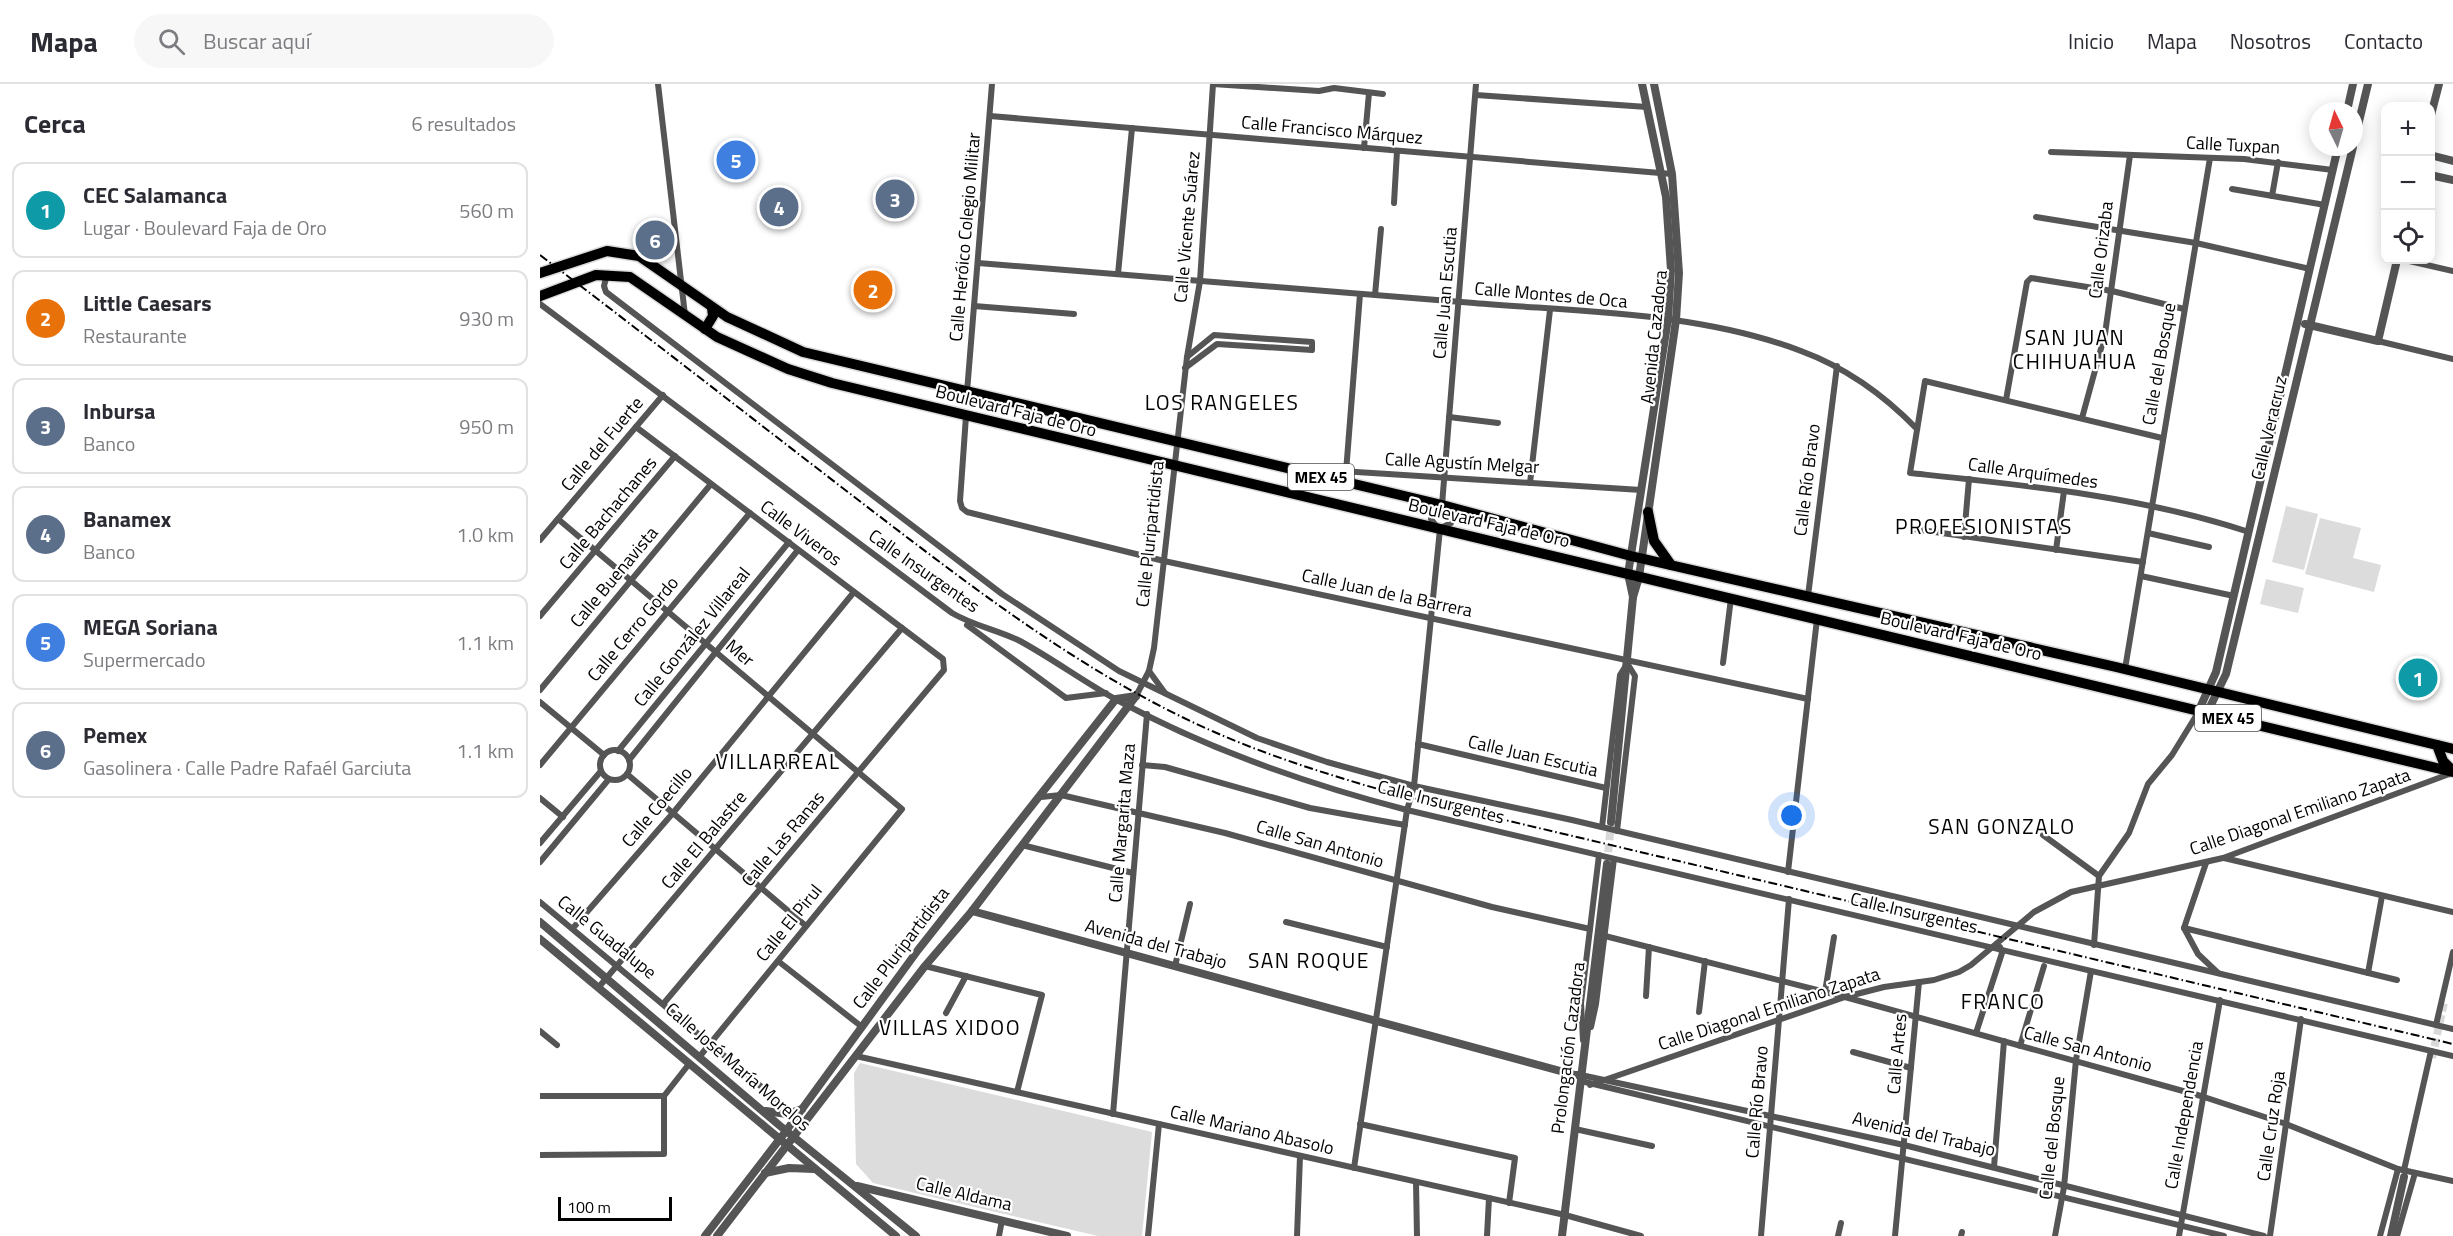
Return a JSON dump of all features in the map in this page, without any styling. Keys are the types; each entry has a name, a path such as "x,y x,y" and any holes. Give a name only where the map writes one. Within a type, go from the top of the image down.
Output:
{"main road":[{"name":"Boulevard Faja de Oro","path":"540,273 592,254 623,252 653,264 712,308 762,335 803,352 1442,505 1636,557 2215,691 2453,750"},
{"path":"571,263 586,278"},
{"name":"Boulevard Faja de Oro","path":"540,296 586,278 608,273 630,277 705,329 788,369 832,383 2453,772"},
{"path":"705,329 713,316 712,308"},
{"path":"1648,512 1654,541 1671,565"},
{"path":"2002,663 2007,642"},
{"path":"2437,745 2443,761 2453,772"}],"street":[{"path":"658,84 685,315"},
{"name":"Calle Heróico Colegio Militar","path":"968,392 992,84"},
{"path":"1213,84 1319,91 1334,88 1383,94"},
{"name":"Calle Vicente Suárez","path":"1176,443 1186,357 1200,281 1213,84"},
{"name":"Calle Juan Escutia","path":"1442,505 1476,84"},
{"name":"Avenida Cazadora","path":"1636,557 1648,512 1672,320 1671,270 1662,173 1642,84"},
{"name":"Avenida Cazadora","path":"1636,557 1641,490 1680,273 1672,174 1654,84"},
{"path":"2349,102 2353,84"},
{"path":"2363,105 2368,84"},
{"path":"2434,102 2439,84"},
{"path":"1364,148 1369,93"},
{"path":"1476,95 1647,107"},
{"name":"Calle Francisco Márquez","path":"990,116 1672,174"},
{"path":"1118,274 1132,128"},
{"path":"1394,203 1397,151"},
{"name":"Calle Tuxpan","path":"2050,152 2278,162 2333,170"},
{"name":"Calle Orizaba","path":"2082,418 2105,334 2130,155"},
{"name":"Calle Veracruz","path":"2215,691 2234,596 2336,156"},
{"name":"Calle Veracruz","path":"2203,711 2226,674 2263,529 2351,156"},
{"path":"2435,157 2453,161"},
{"name":"Calle del Bosque","path":"2125,670 2210,158"},
{"path":"2272,196 2278,162"},
{"path":"2435,176 2453,180"},
{"path":"2232,189 2325,205"},
{"path":"2036,216 2196,243 2310,269"},
{"path":"1375,296 1381,229"},
{"name":"Calle Montes de Oca","path":"978,263 1672,320 1799,350 1837,366 1863,381 1892,403 1917,429"},
{"path":"2378,341 2396,264"},
{"path":"2422,264 2453,271"},
{"name":"Calle Insurgentes","path":"608,273 604,279 606,292 1002,594 1143,685 1275,744 1327,762 1413,786 1602,827 2453,1029"},
{"path":"2006,400 2027,282 2031,278 2112,291 2184,309"},
{"path":"1347,472 1360,294"},
{"name":"Calle Insurgentes","path":"540,304 952,613 970,623 1019,641 1116,699 1250,761 1343,793 1599,855 1610,862 1789,899 1992,946 2001,951 2220,1000 2453,1056"},
{"path":"974,306 1074,314"},
{"path":"1530,483 1551,310"},
{"path":"2297,322 2453,359"},
{"path":"1185,368 1217,344 1312,350 1312,342 1214,335 1186,357"},
{"path":"1258,346 1260,338"},
{"name":"Calle Río Bravo","path":"1808,596 1837,366"},
{"path":"1917,429 1925,381 2162,438"},
{"name":"Calle del Fuerte","path":"540,540 663,395"},
{"name":"Calle Juan de la Barrera","path":"966,416 962,508 967,512 1164,561 1808,699"},
{"path":"1449,417 1498,423"},
{"name":"Calle Viveros","path":"636,426 943,659 945,665"},
{"name":"Calle Arquímedes","path":"1917,429 1910,473 2064,491 2152,507 2249,532"},
{"name":"Calle Pluripartidista","path":"705,1236 856,1056 925,966 972,911 1143,685 1154,648 1176,443"},
{"name":"Calle Bachachanes","path":"540,616 675,456"},
{"name":"Calle Agustín Melgar","path":"1281,467 1641,490"},
{"path":"1964,537 1969,479"},
{"name":"Calle Buenavista","path":"540,690 711,484"},
{"path":"2056,550 2064,491"},
{"path":"1354,1168 1418,744 1440,529 1431,519 1432,513 1442,505 1453,517 1451,523 1440,529"},
{"name":"Calle Cerro Gordo","path":"540,765 750,513"},
{"name":"Mer","path":"558,519 902,809"},
{"path":"1914,529 2143,562"},
{"path":"2148,533 2209,547"},
{"name":"Calle González Villareal","path":"618,751 789,542"},
{"name":"Calle González Villareal","path":"629,760 798,550"},
{"path":"1611,822 1636,557"},
{"path":"2141,576 2234,596"},
{"name":"Calle Coecillo","path":"573,928 673,813 854,592"},
{"path":"1723,663 1731,598"},
{"path":"952,613 1066,698 1106,693"},
{"path":"1788,872 1817,619"},
{"name":"Calle El Balastre","path":"598,988 902,628"},
{"path":"1602,827 1620,675 1627,662"},
{"path":"1617,831 1635,676 1627,662"},
{"name":"Calle Las Ranas","path":"664,1003 944,670 945,665"},
{"path":"1149,671 1158,686 1173,699"},
{"path":"1116,699 1136,696"},
{"name":"Calle Pluripartidista","path":"790,1134 802,1108 918,950 1041,797 1116,699"},
{"path":"540,702 604,754"},
{"path":"2094,945 2099,876 2129,832 2148,784 2203,711"},
{"name":"Calle Margarita Maza","path":"1113,1114 1147,714"},
{"name":"Calle Juan Escutia","path":"1418,744 1606,788"},
{"path":"618,751 629,760 627,774 619,779 609,779 601,771 600,762 604,754 618,751"},
{"path":"1142,765 1165,767 1310,808 1405,825"},
{"path":"540,843 601,771"},
{"name":"Calle Diagonal Emiliano Zapata","path":"1590,1085 1845,997 1959,972 1971,966 2016,926 2058,897 2098,884 2223,858 2453,772"},
{"path":"627,774 806,926"},
{"path":"540,862 609,779"},
{"name":"Calle San Antonio","path":"1041,797 1061,795 1139,812 1289,850 1492,907 1590,929"},
{"path":"540,798 563,817"},
{"name":"Calle El Pirul","path":"700,1056 902,809"},
{"path":"2043,835 2099,876"},
{"path":"1022,845 1133,873"},
{"path":"1584,1044 1581,1003 1599,855"},
{"path":"2223,858 2453,912"},
{"path":"1584,1044 1596,1004 1605,936 1610,862"},
{"name":"Prolongación Cazadora","path":"1562,1236 1579,1077 1610,862"},
{"path":"2206,863 2184,928 2198,954 2218,974"},
{"path":"981,871 994,881"},
{"path":"2368,973 2382,896"},
{"name":"Calle Río Bravo","path":"1761,1236 1789,899"},
{"name":"Calle Guadalupe","path":"540,902 664,1003 793,1113"},
{"path":"1175,966 1190,904"},
{"name":"Avenida del Trabajo","path":"972,911 1579,1077 1603,1079 1904,1145 2264,1236"},
{"name":"Calle José María Morelos","path":"540,922 608,977 790,1134 916,1236"},
{"path":"1286,922 1387,947"},
{"path":"2184,928 2397,980"},
{"name":"Calle San Antonio","path":"1605,936 1782,980 2201,1096 2286,1125 2402,1172 2453,1181"},
{"path":"1826,992 1834,937"},
{"name":"Calle José María Morelos","path":"540,939 896,1236"},
{"path":"1976,1034 2001,951 1999,941"},
{"path":"1646,996 1649,947"},
{"path":"2436,1024 2453,952"},
{"path":"2193,968 2198,954"},
{"path":"778,961 862,1027"},
{"path":"1699,1012 1705,961"},
{"path":"925,966 1042,995 1017,1092"},
{"path":"2020,1046 2044,966"},
{"name":"Calle del Bosque","path":"2055,1236 2064,1187 2076,1060 2091,971"},
{"path":"946,1013 966,976"},
{"name":"Calle Artes","path":"1895,1236 1919,982"},
{"name":"Calle Independencia","path":"2179,1236 2201,1096 2220,1000"},
{"name":"Calle Cruz Roja","path":"2270,1236 2301,1019"},
{"path":"540,1031 557,1045"},
{"path":"1994,1167 2004,1041"},
{"path":"2391,1236 2402,1172 2431,1051"},
{"path":"1853,1052 1911,1068"},
{"name":"Calle Mariano Abasolo","path":"856,1056 1565,1215 1641,1236"},
{"path":"540,1155 664,1154 664,1096 689,1064"},
{"name":"Avenida del Trabajo","path":"1579,1077 1590,1085 2224,1236"},
{"path":"540,1096 664,1096"},
{"path":"762,1110 780,1114 793,1113 802,1108"},
{"path":"1148,1236 1159,1124"},
{"path":"1360,1124 1515,1158 1509,1203"},
{"path":"1575,1129 1652,1146"},
{"name":"Calle Pluripartidista","path":"717,1236 765,1173 783,1143"},
{"path":"1297,1236 1300,1156"},
{"path":"765,1173 789,1168 814,1169"},
{"path":"2380,1236 2402,1172"},
{"path":"2397,1236 2415,1173"},
{"path":"1416,1182 1417,1236"},
{"name":"Calle Aldama","path":"853,1185 1067,1236"},
{"path":"1487,1236 1489,1198"},
{"path":"999,1236 1002,1220"},
{"path":"1838,1236 1841,1223"}],"shaded area":[{"path":"2286,506 2318,514 2304,570 2272,562"},
{"path":"2320,518 2361,528 2353,558 2381,565 2374,592 2305,574"},
{"path":"2266,579 2304,588 2298,613 2260,604"},
{"path":"860,1063 1152,1132 1142,1236 1098,1236 873,1183 856,1164 854,1073"}],"tunnel":[{"path":"1607,864 1611,823"},
{"path":"2432,1058 2444,1003"}],"railway":[{"path":"540,255 980,592 1098,671 1182,717 1235,741 1316,770 1399,795 2453,1044"}],"place":[{"name":"MEGA Soriana","path":"736,160"},
{"name":"Inbursa","path":"895,199"},
{"name":"Banamex","path":"779,207"},
{"name":"Pemex","path":"655,240"},
{"name":"Little Caesars","path":"873,290"},
{"name":"CEC Salamanca","path":"2418,678"}],"district":[{"name":"SAN JUAN CHIHUAHUA","path":"2075,350"},
{"name":"LOS RANGELES","path":"1222,403"},
{"name":"PROFESIONISTAS","path":"1984,527"},
{"name":"VILLARREAL","path":"778,762"},
{"name":"SAN GONZALO","path":"2002,827"},
{"name":"SAN ROQUE","path":"1309,961"},
{"name":"FRANCO","path":"2003,1002"},
{"name":"VILLAS XIDOO","path":"950,1028"}]}
